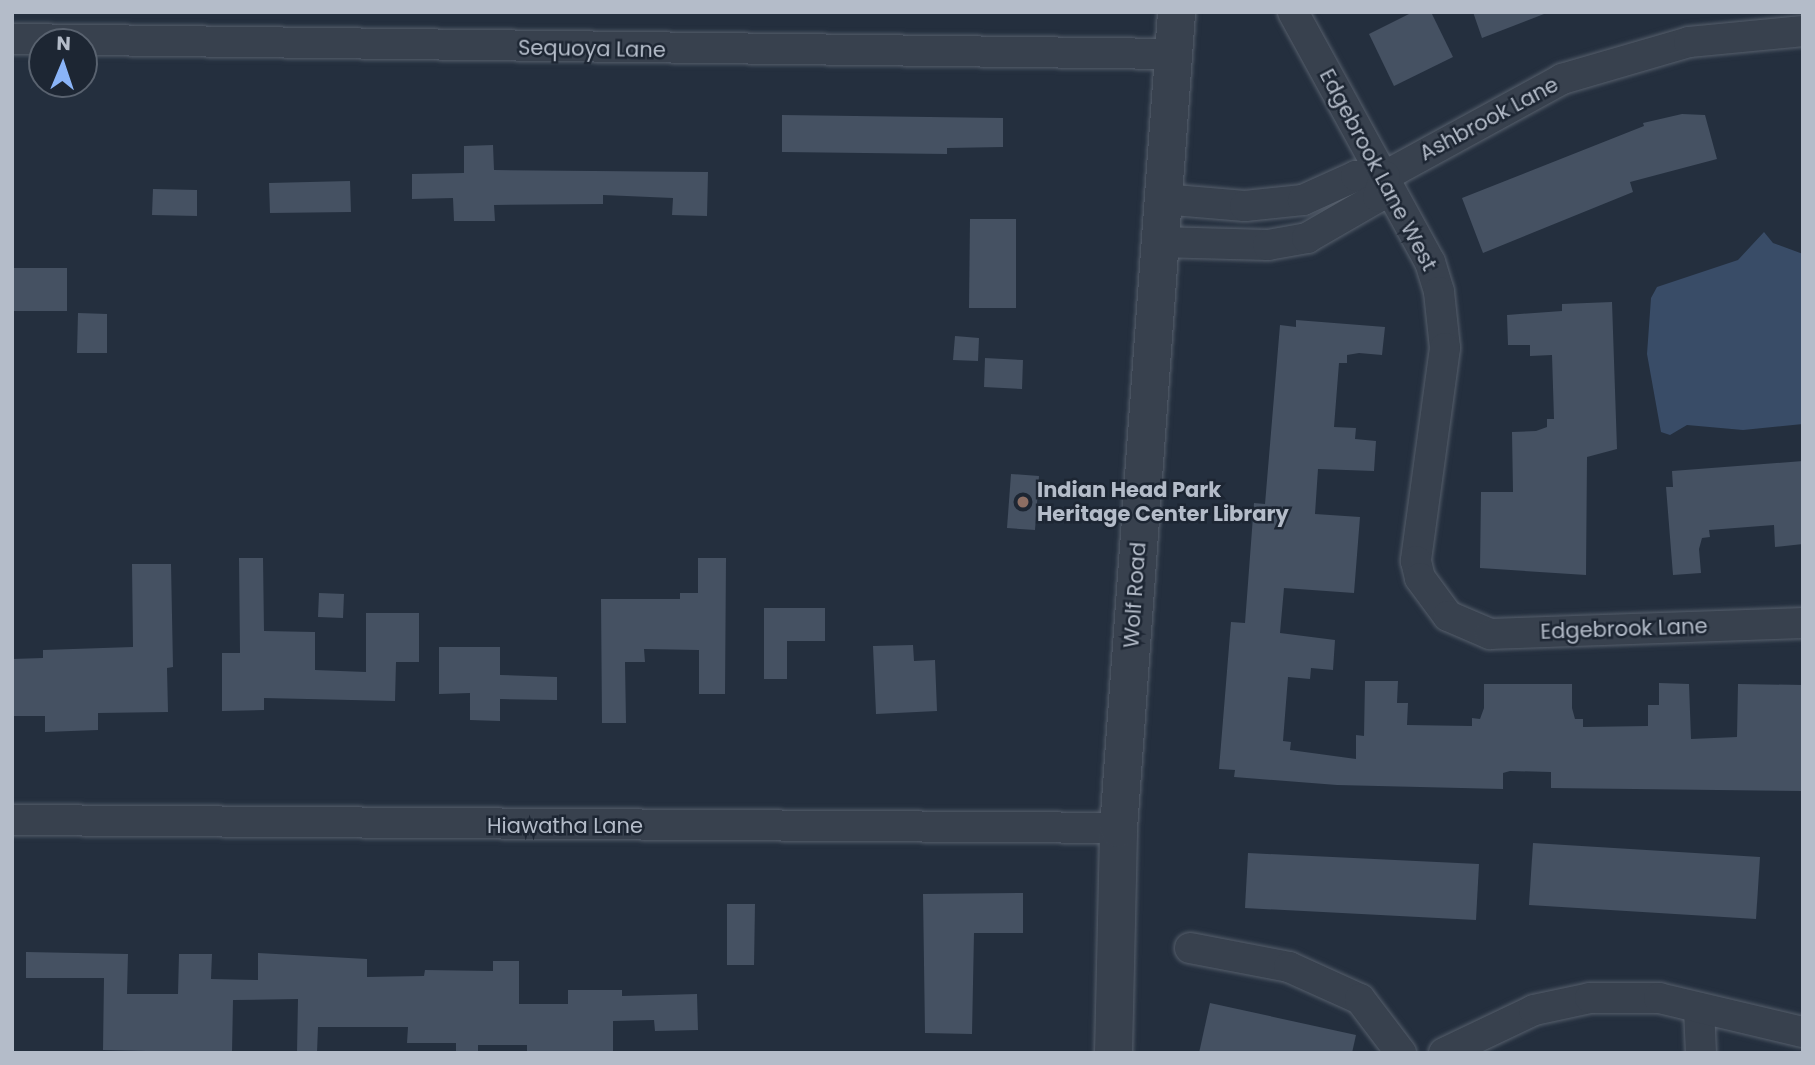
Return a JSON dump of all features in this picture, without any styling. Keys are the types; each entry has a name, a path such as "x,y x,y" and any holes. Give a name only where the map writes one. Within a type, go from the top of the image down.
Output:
{"street":[{"name":"Wolf Road","path":"1113,1053 1118,828 1176,12"},
{"name":"Edgebrook Lane West","path":"1293,12 1430,262 1443,315 1445,348 1416,542 1420,578 1448,616"},
{"name":"Ashbrook Lane","path":"1162,200 1244,206 1303,201 1356,176 1385,176 1562,79 1689,42 1803,32"},
{"name":"Sequoya Lane","path":"12,39 1172,54"},
{"name":"Ashbrook Lane","path":"1159,243 1268,245 1307,238 1378,197 1385,176"},
{"name":"Edgebrook Lane","path":"1448,616 1490,634 1803,623"},
{"name":"Hiawatha Lane","path":"12,820 1118,828"},
{"path":"1190,948 1289,967 1360,999 1401,1053"},
{"path":"1444,1053 1496,1025 1564,1002 1634,997 1699,1007 1803,1032"},
{"path":"1699,1007 1701,1053"}],"water":[{"path":"1764,232 1773,243 1803,254 1803,424 1743,430 1687,425 1670,435 1661,432 1647,354 1651,298 1657,287 1738,260"}],"building":[{"path":"1413,12 1431,12 1453,57 1394,86 1369,34"},
{"path":"1473,12 1544,12 1544,14 1482,38"},
{"path":"1682,114 1705,115 1717,159 1630,182 1633,192 1483,253 1462,198 1644,126 1643,123"},
{"path":"782,115 1003,118 1003,147 947,148 947,154 782,152"},
{"path":"493,145 494,170 708,172 707,216 672,215 673,198 603,195 603,204 494,205 495,221 454,221 453,198 412,199 412,174 464,173 464,146"},
{"path":"350,181 351,212 270,213 269,183"},
{"path":"153,189 197,190 197,216 152,215"},
{"path":"970,219 1016,219 1016,308 969,308"},
{"path":"12,268 67,268 67,311 12,311"},
{"path":"1612,302 1617,449 1587,457 1586,575 1480,568 1481,492 1513,492 1512,432 1536,431 1547,427 1547,419 1554,419 1552,355 1530,356 1530,345 1508,345 1507,315 1562,311 1562,304"},
{"path":"78,313 107,314 107,353 77,353"},
{"path":"1296,320 1385,327 1382,355 1347,355 1347,363 1339,363 1334,427 1356,428 1355,439 1376,441 1374,471 1318,469 1315,514 1360,517 1354,593 1284,588 1280,633 1335,640 1333,670 1311,668 1310,679 1288,677 1283,741 1291,742 1290,750 1356,759 1356,735 1364,736 1365,681 1398,681 1397,703 1408,703 1407,725 1472,726 1472,718 1480,719 1484,708 1484,684 1572,684 1572,708 1575,719 1583,719 1583,727 1648,726 1648,705 1659,705 1659,683 1689,684 1691,739 1737,737 1738,684 1803,685 1803,791 1551,788 1551,772 1510,771 1503,773 1503,789 1337,785 1234,777 1235,770 1219,769 1231,622 1245,623 1254,503 1265,504 1280,325 1296,327"},
{"path":"955,336 979,338 978,361 953,360"},
{"path":"985,358 1023,360 1022,389 984,387"},
{"path":"1803,461 1803,544 1775,547 1774,525 1709,530 1710,537 1702,538 1699,549 1701,573 1673,575 1666,487 1673,487 1672,471"},
{"name":"Indian Head Park Heritage Center Library","path":"1011,474 1039,476 1035,530 1007,528"},
{"path":"239,558 263,558 264,631 315,632 315,670 366,672 366,613 419,613 419,662 396,662 395,701 264,698 264,710 222,711 222,653 240,653"},
{"path":"698,558 726,558 725,694 699,694 699,650 644,649 645,662 625,662 626,723 602,723 601,599 680,599 680,593 698,593"},
{"path":"132,564 171,564 173,667 167,668 168,712 98,713 98,730 45,732 45,716 12,716 12,659 43,658 43,650 133,647"},
{"path":"319,593 344,594 343,618 318,617"},
{"path":"764,608 825,608 825,641 787,641 787,679 764,679"},
{"path":"913,645 914,661 935,660 937,711 876,714 873,646"},
{"path":"439,647 500,647 500,675 557,677 557,700 500,699 500,721 470,720 470,693 439,694"},
{"path":"1533,843 1760,857 1756,919 1529,905"},
{"path":"1248,853 1479,864 1476,920 1245,908"},
{"path":"1023,893 1023,933 974,933 972,1034 925,1033 923,894"},
{"path":"727,904 755,904 754,965 727,965"},
{"path":"26,952 128,954 127,994 178,994 179,954 212,954 211,979 258,980 258,953 367,959 367,977 424,976 425,970 493,971 493,961 519,961 519,1004 568,1004 568,990 622,990 622,996 697,994 698,1030 655,1031 654,1020 613,1021 613,1053 527,1053 527,1045 478,1045 478,1053 456,1053 456,1043 407,1043 408,1027 318,1027 317,1053 297,1053 298,999 233,1000 232,1053 103,1050 104,978 26,978"},
{"path":"1210,1003 1356,1035 1352,1053 1199,1053"}],"place":[{"name":"Indian Head Park Heritage Center Library","path":"1023,502"}]}
